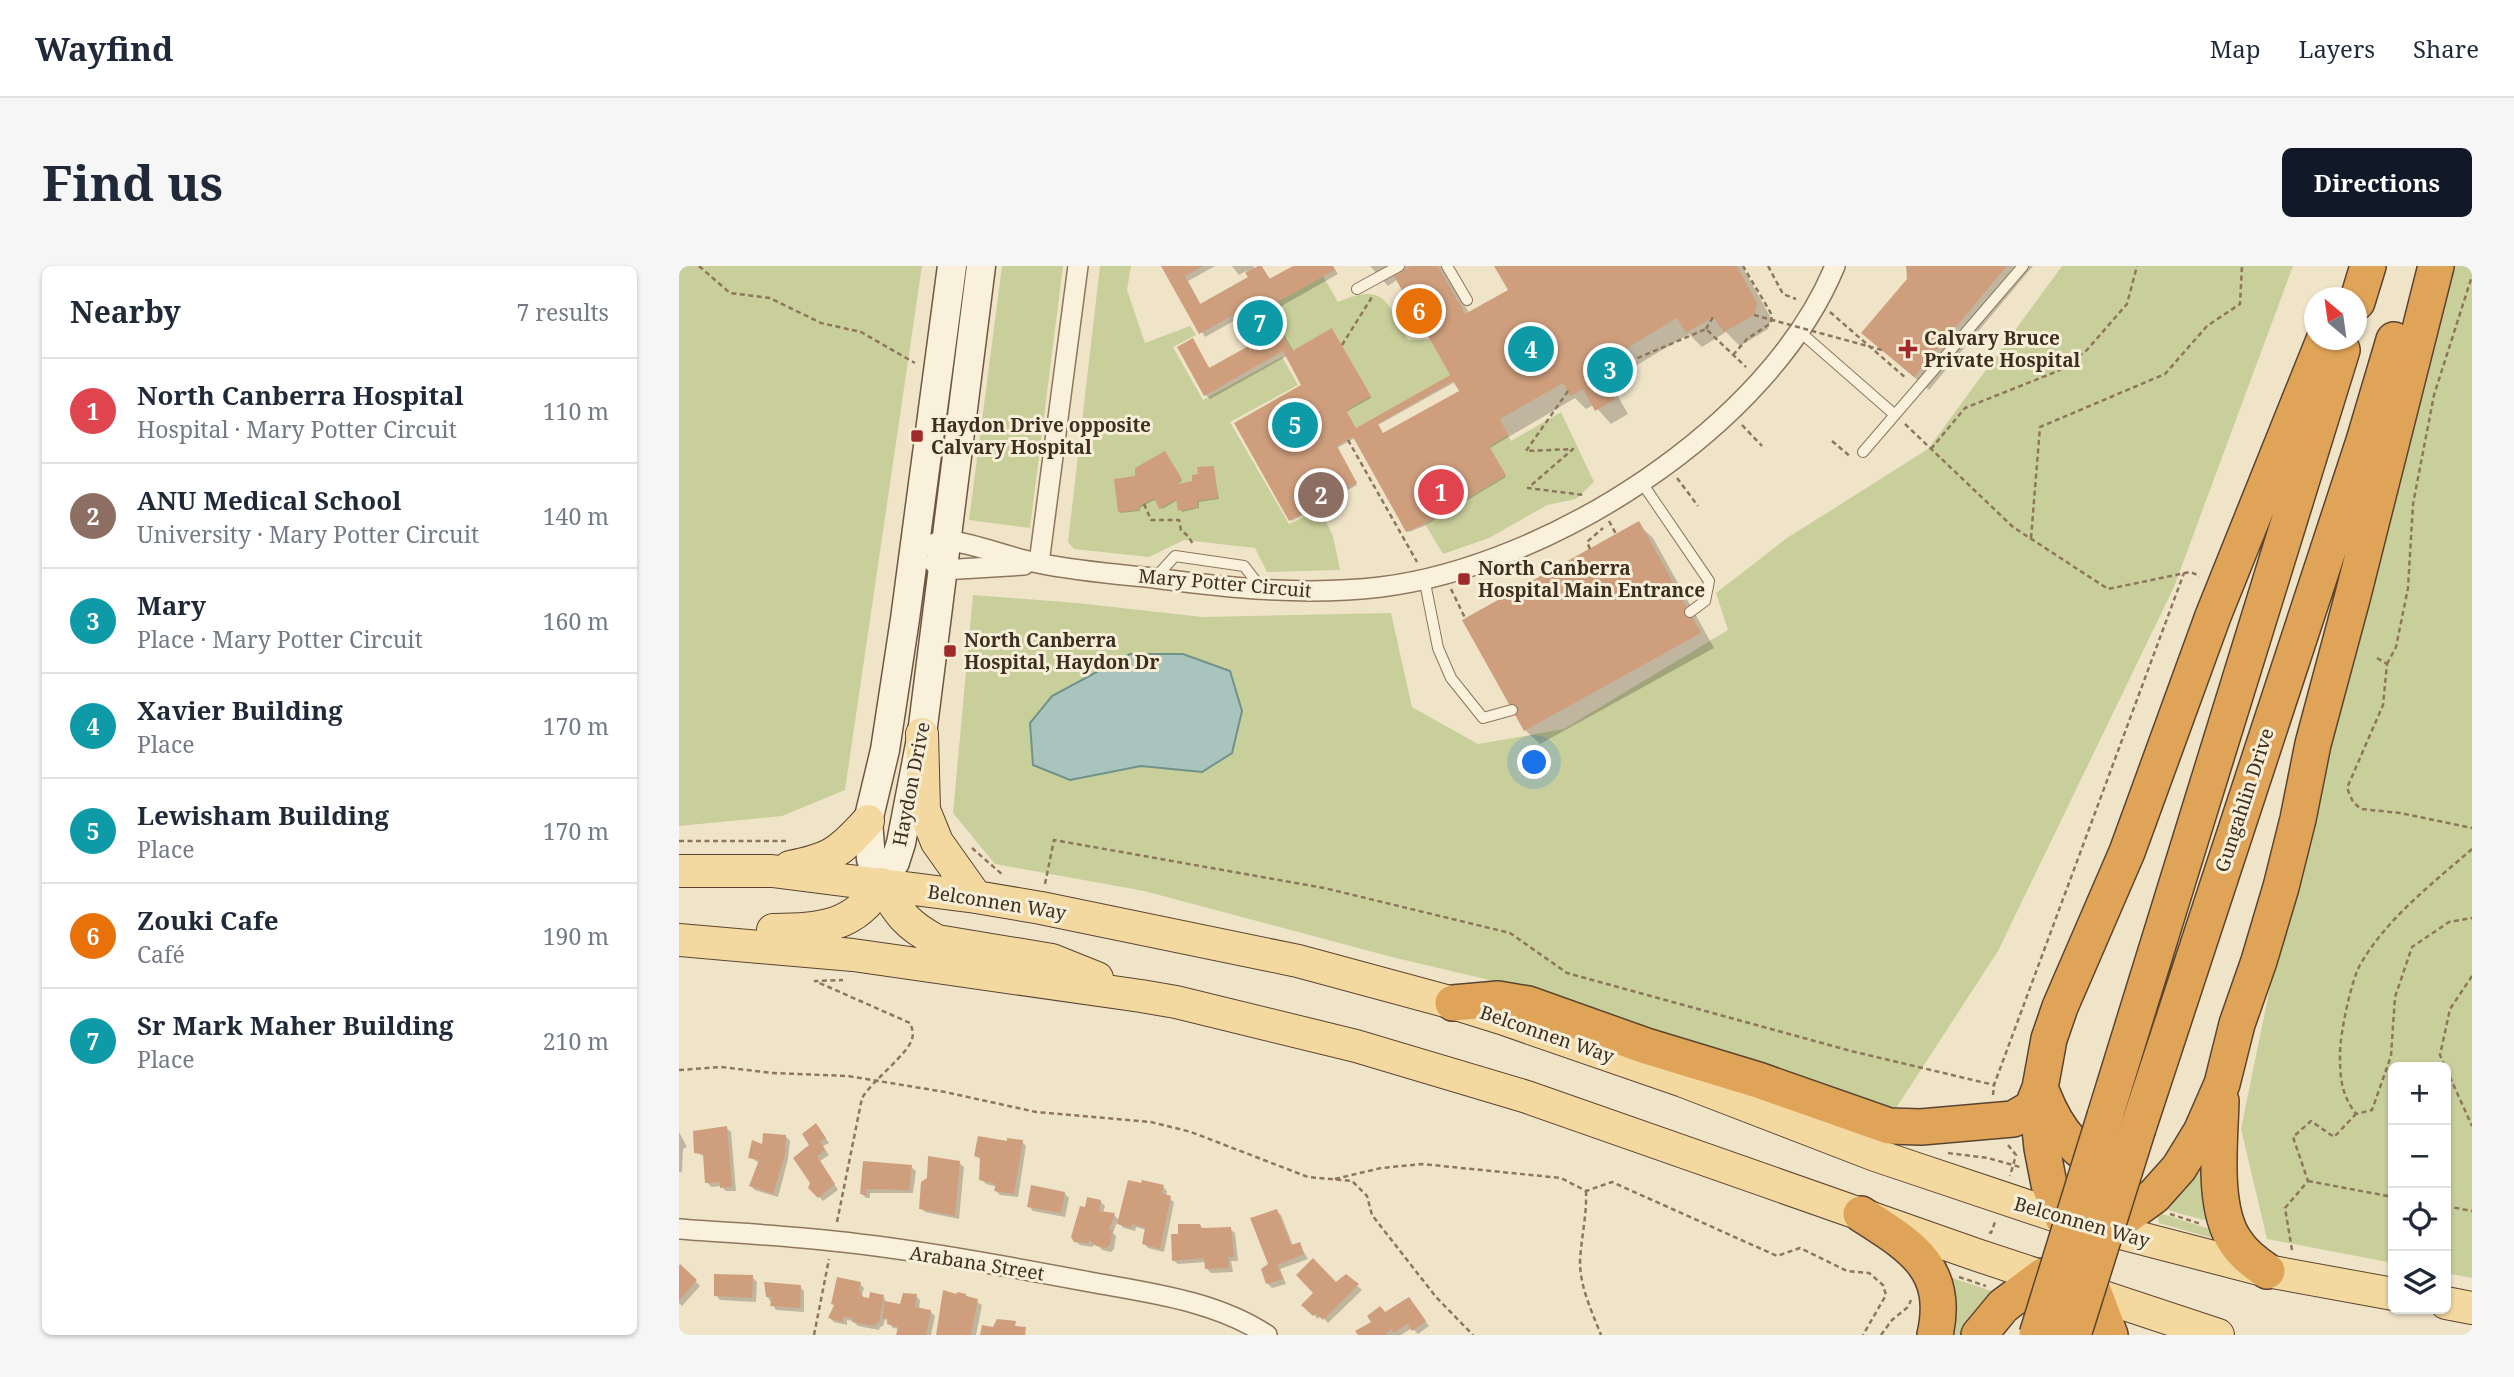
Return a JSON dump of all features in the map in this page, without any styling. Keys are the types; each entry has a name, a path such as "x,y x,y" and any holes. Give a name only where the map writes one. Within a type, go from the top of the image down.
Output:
{"highway":[{"path":"2345,287 2353,266"},
{"path":"2362,287 2368,266"},
{"name":"Gungahlin Drive","path":"2073,1335 2138,1128 2364,441 2417,266"},
{"path":"2280,1265 2241,1250 2226,1220 2220,1168 2222,1084 2234,1032 2281,887 2298,819 2306,771 2436,266"},
{"path":"1453,1003 1497,999 1528,1003 1646,1046 1758,1080 1889,1126 1921,1127 1994,1122 2013,1119 2028,1112 2037,1099 2046,1051 2060,1007 2127,852 2213,616 2320,350"},
{"name":"Gungahlin Drive","path":"2037,1335 2342,350"},
{"path":"2107,1230 2154,1196 2171,1177 2191,1149 2222,1084"},
{"path":"2040,1088 2050,1112 2068,1141 2085,1156 2100,1164 2123,1170 2143,1170 2158,1167 2191,1149"},
{"path":"2040,1088 2039,1120 2045,1166 2051,1191 2063,1218"},
{"path":"1861,1214 1903,1241 1929,1268 1939,1304 1935,1335"},
{"path":"1979,1335 2003,1306 2043,1276"},
{"path":"2094,1293 2110,1335"}],"main road":[{"name":"Haydon Drive","path":"881,884 871,859 868,821 885,750 916,550 952,266"},
{"name":"Haydon Drive","path":"881,884 897,856 922,734 981,266"},
{"path":"922,734 924,810 937,842 976,897"},
{"path":"772,871 820,861 844,848 868,821"},
{"name":"Belconnen Way","path":"679,871 772,871 976,897 1298,961 1453,1003 1683,1081 1875,1155 2063,1218 2107,1230 2280,1265 2388,1293"},
{"path":"691,940 765,930 813,930 842,920 871,901 881,884 904,920 937,941 1052,960 1141,996"},
{"path":"691,940 853,955 1141,996 1356,1046 1527,1097 2218,1335"},
{"path":"2063,1218 2094,1293"},
{"path":"2043,1276 2107,1230"},
{"path":"2451,1304 2472,1308"}],"street":[{"path":"1038,564 1078,266"},
{"name":"Mary Potter Circuit","path":"948,540 1038,564 1263,590 1306,592 1383,587 1488,559 1557,531 1600,509 1670,463 1723,417 1757,382 1799,331 1827,285 1835,266"},
{"path":"916,550 948,540"},
{"path":"916,550 943,570"},
{"name":"Mary Potter Circuit","path":"943,570 1038,564"},
{"name":"Arabana Street","path":"679,1229 833,1241 995,1264 1134,1290 1218,1310 1267,1335"}],"lane":[{"path":"1357,289 1399,266"},
{"path":"1447,266 1467,300"},
{"path":"1863,452 2023,266"},
{"path":"1799,331 1895,415"},
{"path":"1642,483 1709,581 1705,601 1690,612"},
{"path":"1424,578 1439,649 1451,678 1483,718 1512,710"}],"path":[{"path":"699,266 730,293 770,298 821,323 861,332 916,364"},
{"path":"1733,355 1748,339 1771,323 1772,315 1743,266"},
{"path":"1768,266 1783,294 1803,302"},
{"path":"1931,449 1965,408 2058,371 2086,351 2127,304 2137,266"},
{"path":"2031,538 2040,428 2165,374 2207,326 2240,304 2242,266"},
{"path":"1342,345 1386,273"},
{"path":"2472,276 2434,395 2413,504 2408,587 2396,647 2387,664 2383,705 2347,788 2353,802 2361,808 2472,828"},
{"path":"1830,312 1917,389"},
{"path":"1754,315 1882,350"},
{"path":"1614,369 1706,329 1713,317"},
{"path":"1706,329 1746,367"},
{"path":"1568,391 1525,451 1573,449 1528,488 1592,496"},
{"path":"1895,415 2013,527 2108,589 2190,572 2207,580"},
{"path":"1737,420 1762,446"},
{"path":"1348,440 1424,578"},
{"path":"1675,475 1698,506"},
{"path":"1144,504 1151,520 1179,520 1181,530 1195,547"},
{"path":"1590,548 1587,542 1605,526 1608,519 1616,534"},
{"path":"1994,1122 1994,1085 2184,573"},
{"path":"1450,586 1465,618"},
{"path":"2377,658 2387,664"},
{"path":"1041,908 1054,840 1324,888 1510,933 1567,973 1851,1051 1994,1085"},
{"path":"679,841 794,842"},
{"path":"964,841 1012,883"},
{"path":"2356,1114 2346,1101 2340,1076 2340,1048 2341,1031 2359,966 2390,925 2472,849"},
{"path":"2308,1181 2293,1137 2311,1121 2334,1137 2356,1114 2372,1110 2391,1056 2395,997 2412,947 2449,922 2472,918"},
{"path":"2472,976 2450,1009 2440,1055 2472,1126"},
{"path":"814,1335 862,1098 909,1045 913,1031 910,1023 903,1019 815,981 849,979"},
{"path":"679,1070 721,1067 772,1073 848,1076 945,1092 1036,1112 1151,1122 1191,1132 1308,1177 1352,1181 1367,1196 1372,1215 1436,1297 1473,1335"},
{"path":"1334,1179 1381,1168 1422,1164 1561,1178 1586,1191 1612,1182 1777,1256 1800,1248 1847,1271 1869,1273 1883,1285 1886,1295 1863,1335"},
{"path":"2280,1265 2285,1208 2308,1181"},
{"path":"2308,1181 2388,1196"},
{"path":"1586,1191 1587,1214 1580,1262 1585,1293 1601,1335"},
{"path":"2451,1207 2472,1211"},
{"path":"2167,1213 2203,1225"},
{"path":"1881,1335 1892,1320 1908,1307 1913,1297"}],"green space":[{"path":"679,266 922,266 845,790 782,816 679,826"},
{"path":"1002,266 1063,266 1030,528 969,520"},
{"path":"1100,266 1131,266 1127,290 1145,343 1190,326 1196,335 1173,347 1203,400 1282,357 1298,385 1230,422 1289,524 1320,509 1333,536 1340,570 1267,572 1255,548 1184,540 1149,557 1074,549 1068,542"},
{"path":"2062,266 2293,266 2174,587 1998,951 1891,1116 1531,990 1392,957 1144,891 995,864 953,813 973,595 1202,617 1391,613 1412,707 1478,744 1564,729 1728,630 1716,593 1787,538 1928,449"},
{"path":"2450,266 2472,266 2472,1278 2451,1274 2451,1062 2388,1062 2388,1262 2267,1239 2241,1129 2290,889"},
{"path":"1323,276 1338,302 1366,294 1383,299 1408,340 1430,339 1450,375 1356,428 1346,410 1370,396 1333,329 1292,351 1268,307"},
{"path":"1561,412 1594,482 1576,499 1547,505 1489,538 1443,554 1425,524 1506,475 1489,446 1508,435 1511,441"},
{"path":"2203,1149 2216,1223 2158,1206"},
{"path":"2150,1210 2216,1231 2215,1239 2159,1223 2158,1218 2154,1217 2152,1220 2144,1217"},
{"path":"1943,1275 1998,1293 1965,1335 1943,1335"}],"water":[{"path":"1130,654 1183,654 1230,671 1242,711 1232,753 1202,772 1141,766 1070,780 1033,765 1030,723 1052,696"}],"building":[{"path":"1161,266 1203,266 1185,276 1200,304 1248,277 1245,273 1258,266 1262,266 1269,279 1293,266 1333,266 1335,270 1268,307 1292,351 1332,328 1371,396 1346,410 1356,428 1450,375 1394,276 1411,266 1438,266 1465,314 1508,290 1494,266 1737,266 1757,303 1754,315 1724,332 1713,317 1686,333 1677,318 1609,359 1615,371 1603,378 1615,399 1595,411 1583,389 1570,396 1563,383 1500,419 1508,435 1489,446 1506,475 1406,532 1353,437 1337,446 1357,483 1289,521 1234,423 1301,385 1283,351 1204,396 1177,347 1193,338 1209,368 1254,343 1237,313 1199,334","holes":["1453,381 1459,391 1383,433 1378,424 1369,429"]},
{"name":"Calvary Bruce Private Hospital","path":"1906,266 2007,266 1914,377 1861,333 1907,279"},
{"path":"1165,451 1182,479 1177,484 1192,481 1192,475 1198,474 1197,467 1214,466 1218,498 1198,500 1198,507 1178,511 1176,499 1159,509 1154,498 1139,506 1139,510 1118,512 1114,479 1135,476 1135,468"},
{"path":"1639,521 1701,633 1524,731 1462,620"},
{"path":"816,1123 826,1138 820,1141 825,1150 817,1156 835,1184 818,1198 808,1188 810,1183 793,1158 809,1145 802,1134"},
{"path":"727,1126 732,1187 720,1188 720,1182 705,1183 703,1154 694,1153 693,1131"},
{"path":"763,1133 786,1135 785,1154 773,1194 749,1186 759,1160 748,1158 752,1140 762,1144"},
{"path":"978,1136 1007,1141 1007,1138 1023,1140 1014,1194 994,1191 996,1184 979,1180 980,1158 974,1156"},
{"path":"928,1156 960,1161 955,1216 919,1209 921,1182 927,1178"},
{"path":"863,1161 912,1165 909,1190 866,1189 867,1195 860,1194"},
{"path":"1128,1180 1164,1185 1162,1193 1171,1196 1160,1249 1142,1244 1145,1228 1132,1224 1131,1228 1117,1224"},
{"path":"1031,1185 1065,1192 1061,1213 1027,1207"},
{"path":"1087,1197 1101,1200 1099,1211 1115,1213 1109,1230 1113,1230 1110,1245 1106,1248 1096,1246 1090,1240 1087,1243 1074,1242 1071,1237 1080,1206 1085,1207"},
{"path":"1277,1209 1291,1245 1300,1242 1304,1254 1277,1265 1283,1279 1266,1284 1261,1269 1268,1264 1250,1218"},
{"path":"1178,1224 1200,1224 1201,1228 1231,1227 1234,1257 1228,1257 1229,1268 1205,1269 1204,1258 1172,1261 1171,1234 1178,1234"},
{"path":"1313,1258 1336,1282 1346,1274 1359,1284 1323,1320 1315,1313 1313,1316 1301,1305 1313,1293 1296,1275"},
{"path":"680,1264 697,1280 679,1301 679,1266"},
{"path":"714,1274 753,1275 752,1298 714,1296"},
{"path":"837,1277 861,1282 859,1290 863,1297 869,1298 870,1292 884,1295 879,1322 875,1326 852,1322 853,1318 843,1317 843,1322 828,1318 834,1305 831,1304"},
{"path":"764,1282 801,1285 800,1308 770,1306 772,1297 766,1297"},
{"path":"943,1290 978,1299 971,1335 936,1335"},
{"path":"903,1293 917,1294 915,1307 931,1310 926,1335 896,1335 898,1327 887,1324 888,1319 882,1318 885,1301 900,1304"},
{"path":"1409,1297 1426,1321 1412,1331 1407,1324 1393,1333 1392,1329 1387,1335 1358,1335 1355,1331 1371,1322 1367,1316 1380,1306 1385,1312"},
{"path":"997,1319 1016,1321 1015,1326 1026,1327 1025,1335 980,1335 982,1325 993,1327"}],"place":[{"name":"Zouki Cafe","path":"1419,311"},
{"name":"Sr Mark Maher Building","path":"1260,323"},
{"name":"Xavier Building","path":"1531,349"},
{"name":"Calvary Bruce Private Hospital","path":"1908,349"},
{"name":"Mary","path":"1610,370"},
{"name":"Lewisham Building","path":"1295,425"},
{"name":"Haydon Drive opposite Calvary Hospital","path":"917,436"},
{"name":"North Canberra Hospital","path":"1441,492"},
{"name":"ANU Medical School","path":"1321,495"},
{"name":"North Canberra Hospital Main Entrance","path":"1464,579"},
{"name":"North Canberra Hospital, Haydon Dr","path":"950,651"}]}
